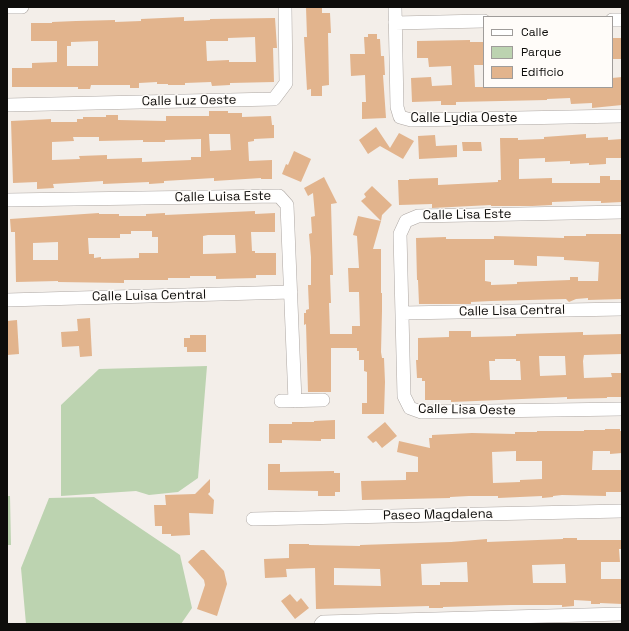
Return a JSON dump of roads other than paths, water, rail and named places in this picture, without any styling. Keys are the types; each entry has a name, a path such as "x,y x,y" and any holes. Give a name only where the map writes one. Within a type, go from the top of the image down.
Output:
{"street":[{"path":"7,7 22,7"},
{"name":"Calle Luz Oeste","path":"7,105 274,99 286,83 285,7"},
{"path":"395,7 395,23 483,22"},
{"name":"Calle Lydia Oeste","path":"395,23 397,107 400,117 411,120 622,116"},
{"name":"Calle Luisa Este","path":"7,200 279,196 287,205 295,401"},
{"name":"Calle Lisa Este","path":"402,313 400,234 406,221 418,216 622,212"},
{"name":"Calle Luisa Central","path":"7,300 291,292"},
{"name":"Calle Lisa Central","path":"402,313 622,309"},
{"name":"Calle Lisa Oeste","path":"402,313 404,396 410,408 421,412 622,409"},
{"path":"281,401 323,400"},
{"name":"Paseo Magdalena","path":"254,519 622,511"},
{"path":"321,624 323,622 622,614"}]}
